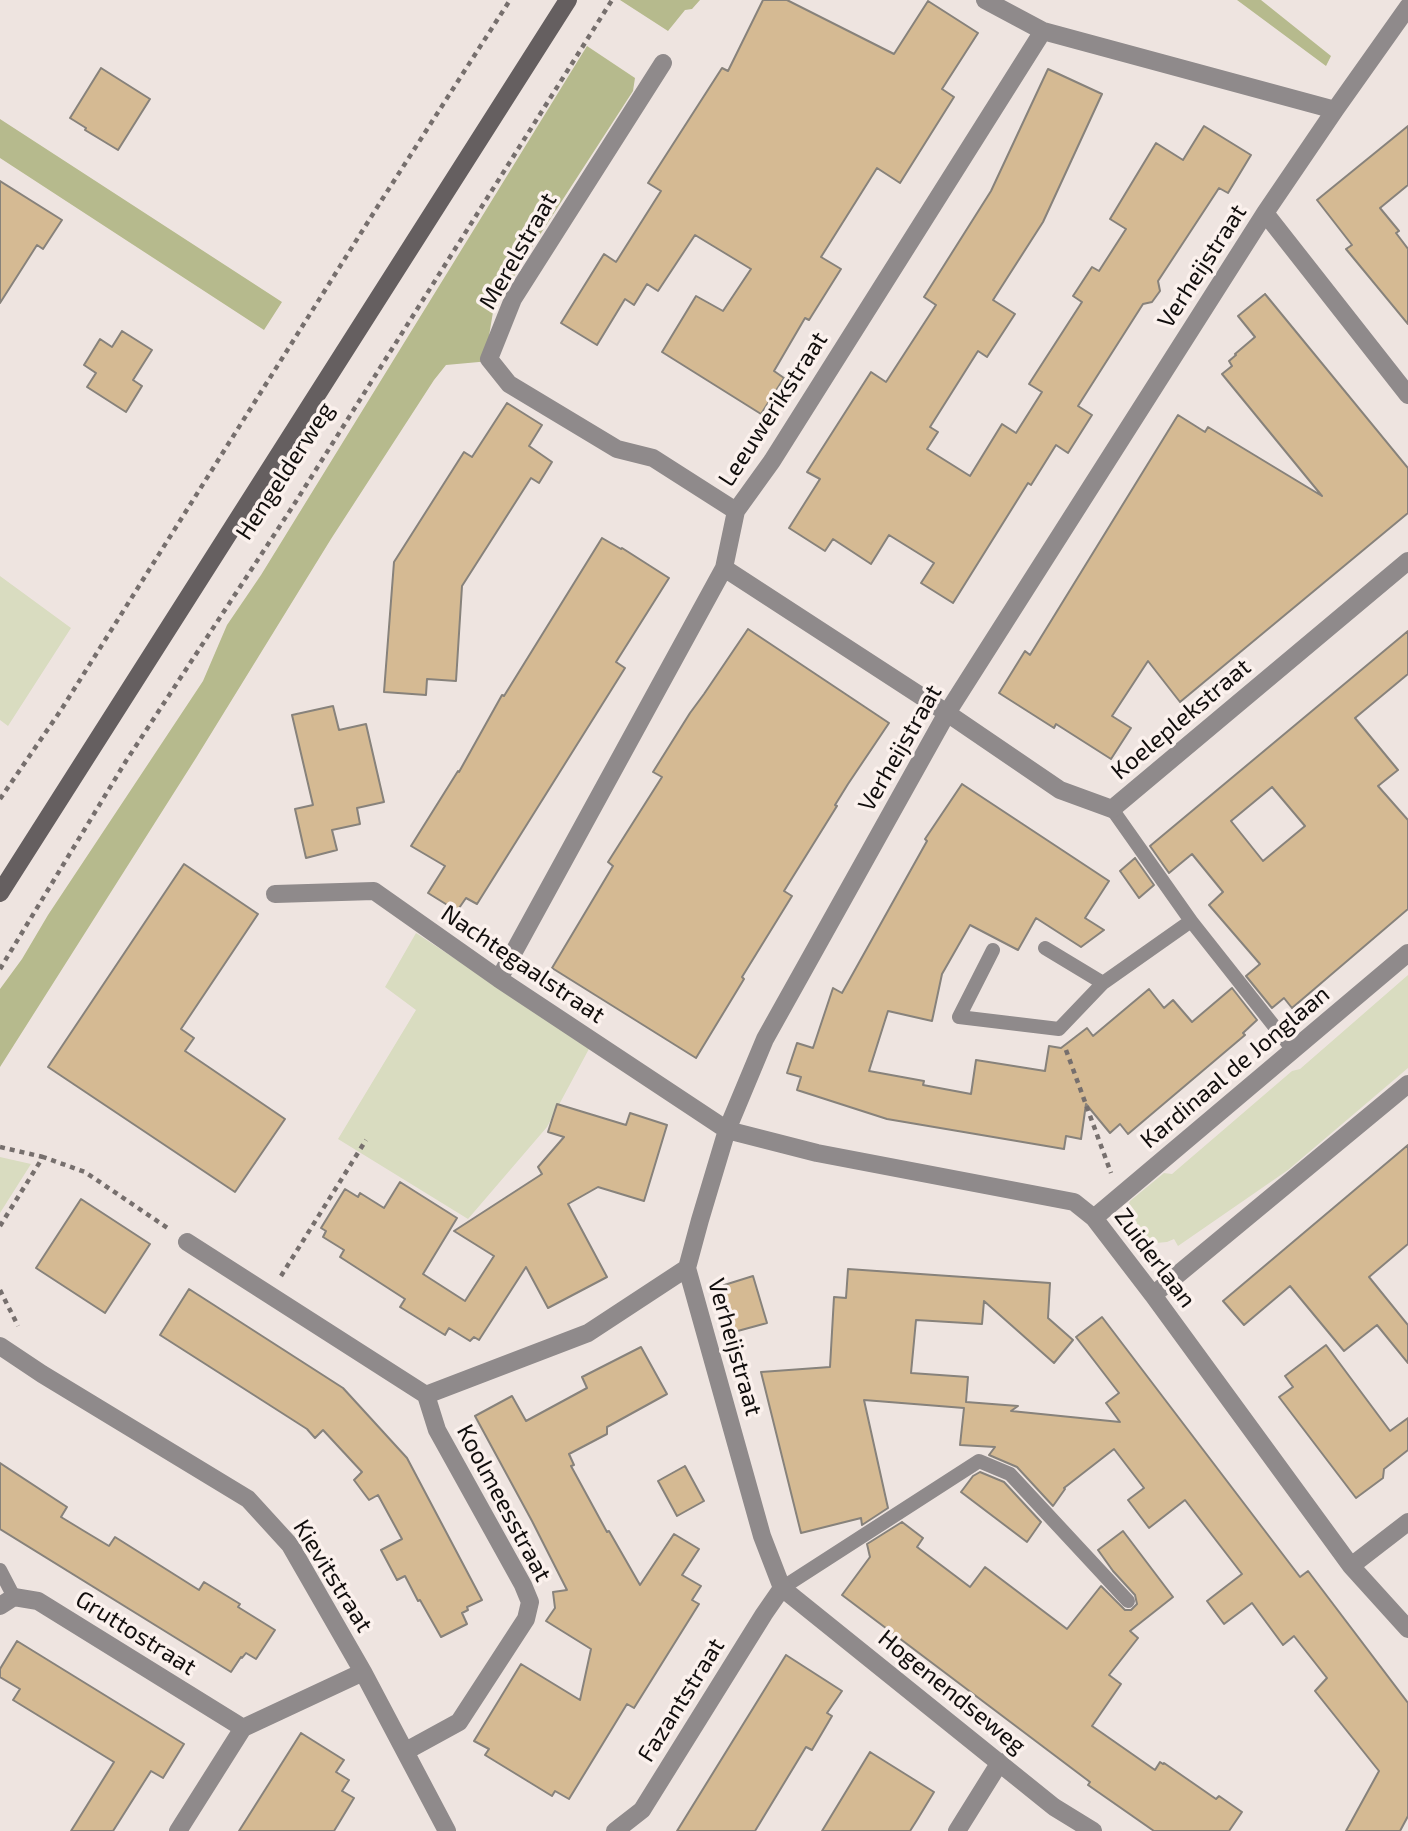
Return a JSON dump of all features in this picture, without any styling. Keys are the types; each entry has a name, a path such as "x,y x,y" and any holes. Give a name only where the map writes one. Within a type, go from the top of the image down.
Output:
{"main road":[{"name":"Hengelderweg","path":"0,893 568,0"}],"street":[{"path":"985,0 1043,32 1335,110"},
{"name":"Verheijstraat","path":"782,1588 762,1536 687,1268 727,1130 765,1039 947,713 1265,213 1408,7"},
{"name":"Leeuwerikstraat","path":"499,979 724,568 736,511 772,461 1043,32"},
{"name":"Merelstraat","path":"663,63 513,299 489,359 509,384 617,449 653,458 736,511"},
{"path":"1265,213 1408,395"},
{"name":"Koeleplekstraat","path":"724,568 1060,790 1112,809 1408,561"},
{"name":"Nachtegaalstraat","path":"275,894 374,891 499,979 727,1130"},
{"name":"Kardinaal de Jonglaan","path":"1094,1218 1408,953"},
{"path":"1153,1295 1408,1084"},
{"name":"Zuiderlaan","path":"727,1130 817,1153 1074,1202 1094,1218 1352,1566 1408,1629"},
{"path":"187,1242 426,1395 588,1333 687,1268"},
{"name":"Kievitstraat","path":"0,1346 41,1374 248,1499 290,1545 363,1672 447,1831"},
{"name":"Koolmeesstraat","path":"406,1751 459,1722 526,1619 530,1602 437,1430 426,1395"},
{"path":"1352,1566 1408,1522"},
{"name":"Hogenendseweg","path":"782,1588 1054,1807 1093,1831"},
{"name":"Fazantstraat","path":"615,1831 642,1810 782,1588"},
{"name":"Gruttostraat","path":"7,1601 38,1601 243,1728"},
{"path":"178,1831 243,1728 363,1672"},
{"path":"957,1831 1000,1762"}],"lane":[{"path":"1112,809 1191,921 1293,1050"},
{"path":"993,950 959,1017 1059,1029 1103,983 1191,921"},
{"path":"1045,948 1103,983"},
{"path":"782,1588 979,1461 1010,1474 1128,1601"},
{"path":"0,1570 7,1601"}],"path":[{"path":"0,799 61,710 510,0"},
{"name":"Hengelderweg","path":"0,969 126,761 300,494 612,0"},
{"path":"1059,1029 1119,1196"},
{"path":"270,1295 366,1140"},
{"path":"0,1147 43,1157 85,1172 187,1242"},
{"path":"0,1226 43,1157"}],"green space":[{"path":"620,0 700,0 692,9 685,10 668,31"},
{"path":"1237,0 1261,0 1331,56 1326,66"},
{"path":"587,46 635,78 633,91 493,312 489,336 490,361 446,365 434,380 331,539 0,1067 0,989 203,681 227,625 261,575"},
{"path":"0,119 282,302 264,330 0,158"},
{"path":"0,576 71,628 8,726 0,720"},
{"path":"416,933 590,1047 547,1127 468,1219 338,1139 416,1010 385,987"},
{"path":"1408,975 1408,1068 1288,1170 1178,1246 1174,1239 1156,1243 1132,1231 1122,1219 1130,1201 1164,1173 1172,1174 1292,1071 1300,1069"},
{"path":"0,1157 31,1164 0,1213"}],"building":[{"path":"763,0 787,0 894,54 928,1 978,33 942,89 954,97 900,183 877,168 821,257 841,269 809,320 805,318 774,371 784,378 761,414 662,352 696,296 723,311 751,269 695,235 658,291 647,284 634,305 625,299 597,345 561,323 604,254 616,262 661,191 648,183 722,68 728,71"},
{"path":"101,68 150,99 118,150 70,118"},
{"path":"1048,69 1102,94 1043,222 993,300 1015,314 987,357 978,351 930,427 938,432 927,449 970,476 1002,424 1016,433 1042,392 1029,384 1082,302 1073,296 1092,267 1099,271 1126,229 1110,219 1156,143 1183,160 1204,126 1251,155 1228,193 1219,188 1158,281 1160,291 1152,302 1143,304 1078,406 1092,415 1068,453 1056,445 1031,485 1028,483 953,603 921,583 934,563 889,535 871,564 833,539 825,551 789,528 820,479 807,472 871,372 886,382 936,305 924,297 991,191"},
{"path":"1408,126 1408,185 1380,208 1399,231 1396,233 1408,249 1408,324 1346,249 1352,245 1317,200"},
{"path":"0,181 62,220 43,249 37,245 0,303"},
{"path":"1265,294 1408,468 1408,513 1180,702 1148,661 1112,716 1131,728 1111,759 1056,724 1054,728 999,693 1025,651 1030,655 1178,415 1205,432 1208,427 1322,496 1222,374 1232,366 1229,361 1235,354 1255,337 1238,316"},
{"path":"122,331 152,350 133,380 142,386 126,412 87,387 96,373 84,365 100,339 112,347"},
{"path":"507,403 542,425 529,446 552,462 539,483 531,478 462,586 456,681 427,679 426,695 384,692 394,562 464,452 472,457"},
{"path":"602,538 669,578 616,662 625,668 477,904 466,898 457,911 428,893 445,866 411,846 459,772 502,695 504,696"},
{"path":"748,629 889,723 848,784 784,891 792,896 696,1058 552,968 613,866 608,862 662,777 653,772"},
{"path":"1408,631 1408,674 1355,718 1398,770 1378,786 1408,820 1408,909 1292,1008 1284,998 1272,1008 1246,976 1260,964 1209,905 1223,892 1192,854 1169,873 1150,846","holes":["1272,787 1305,826 1263,861 1231,821"]},
{"path":"333,706 339,730 366,724 384,802 357,808 360,824 332,830 337,850 306,858 295,809 313,805 292,715"},
{"path":"962,784 1109,881 1085,918 1104,930 1081,947 1036,918 1018,950 970,925 942,974 932,1021 888,1011 869,1071 924,1081 923,1085 971,1094 976,1060 1045,1071 1049,1046 1061,1048 1087,1028 1093,1036 1149,989 1164,1008 1173,1000 1192,1022 1232,988 1257,1020 1243,1033 1245,1035 1128,1134 1120,1124 1110,1133 1086,1104 1081,1139 1066,1136 1064,1149 887,1119 797,1090 801,1077 787,1073 797,1043 813,1048 833,988 842,993 927,841 925,839"},
{"path":"1135,858 1154,885 1139,898 1120,871"},
{"path":"184,864 258,914 181,1029 194,1038 185,1051 285,1119 235,1192 48,1067"},
{"path":"557,1104 626,1125 630,1113 667,1125 644,1201 598,1187 568,1204 607,1277 548,1308 526,1267 479,1340 474,1337 470,1341 449,1328 445,1335 400,1307 405,1299 340,1257 344,1250 323,1237 326,1231 321,1228 345,1189 358,1197 360,1193 384,1208 400,1182 457,1218 423,1274 465,1301 494,1256 454,1231 542,1174 538,1167 564,1137 548,1132"},
{"path":"1408,1145 1408,1244 1369,1277 1408,1325 1408,1363 1377,1325 1344,1351 1290,1286 1244,1325 1223,1301"},
{"path":"81,1199 150,1244 105,1313 36,1268"},
{"path":"848,1269 1050,1283 1048,1318 1073,1340 1054,1363 984,1301 982,1324 916,1320 911,1373 968,1377 966,1402 1018,1406 1011,1411 1120,1422 1106,1403 1119,1393 1076,1337 1102,1317 1300,1577 1308,1571 1408,1703 1408,1816 1400,1831 1346,1831 1379,1771 1315,1691 1327,1678 1294,1636 1283,1645 1252,1603 1224,1624 1207,1601 1242,1574 1185,1500 1149,1528 1128,1500 1144,1488 1114,1449 1064,1488 1053,1506 1017,1467 989,1455 995,1447 960,1445 964,1408 864,1400 888,1508 862,1525 861,1518 801,1533 761,1372 830,1367 834,1297 846,1298"},
{"path":"753,1276 767,1323 734,1332 721,1286"},
{"path":"189,1289 343,1388 407,1458 482,1600 467,1607 468,1610 462,1613 467,1624 441,1637 405,1576 397,1580 381,1550 402,1539 378,1495 369,1500 354,1480 362,1472 323,1430 315,1438 307,1429 160,1335"},
{"path":"1326,1345 1390,1431 1408,1418 1408,1450 1384,1469 1383,1478 1356,1498 1279,1397 1293,1387 1285,1376"},
{"path":"641,1347 667,1394 607,1427 607,1434 569,1454 574,1465 571,1466 640,1585 674,1534 699,1549 682,1575 701,1586 692,1600 699,1604 634,1708 627,1704 569,1799 555,1791 552,1796 485,1755 489,1749 474,1741 521,1664 580,1700 591,1649 546,1621 555,1608 553,1592 567,1590 475,1416 512,1396 526,1421 587,1388 582,1377"},
{"path":"0,1463 67,1507 61,1517 84,1531 109,1546 115,1537 199,1590 204,1582 275,1630 256,1659 246,1653 231,1672 0,1529"},
{"path":"685,1466 704,1501 677,1516 658,1481"},
{"path":"980,1472 1004,1482 1041,1522 1027,1542 961,1492 973,1476"},
{"path":"902,1522 923,1538 917,1547 970,1587 985,1567 1067,1629 1101,1586 1125,1610 1131,1610 1137,1604 1135,1595 1098,1550 1123,1531 1173,1597 1130,1631 1138,1638 1109,1675 1121,1684 1092,1726 1155,1770 1160,1762 1164,1763 1216,1799 1219,1796 1242,1812 1229,1831 1154,1831 1088,1785 1090,1782 842,1595 870,1557 867,1544"},
{"path":"17,1641 184,1744 163,1778 151,1771 113,1831 71,1831 114,1762 13,1700 20,1689 0,1677 0,1669"},
{"path":"786,1655 842,1691 827,1713 832,1716 812,1750 806,1747 755,1831 677,1831"},
{"path":"301,1733 344,1760 336,1772 349,1780 342,1791 354,1798 334,1831 239,1831"},
{"path":"870,1752 934,1792 917,1820 910,1831 822,1831"}]}
